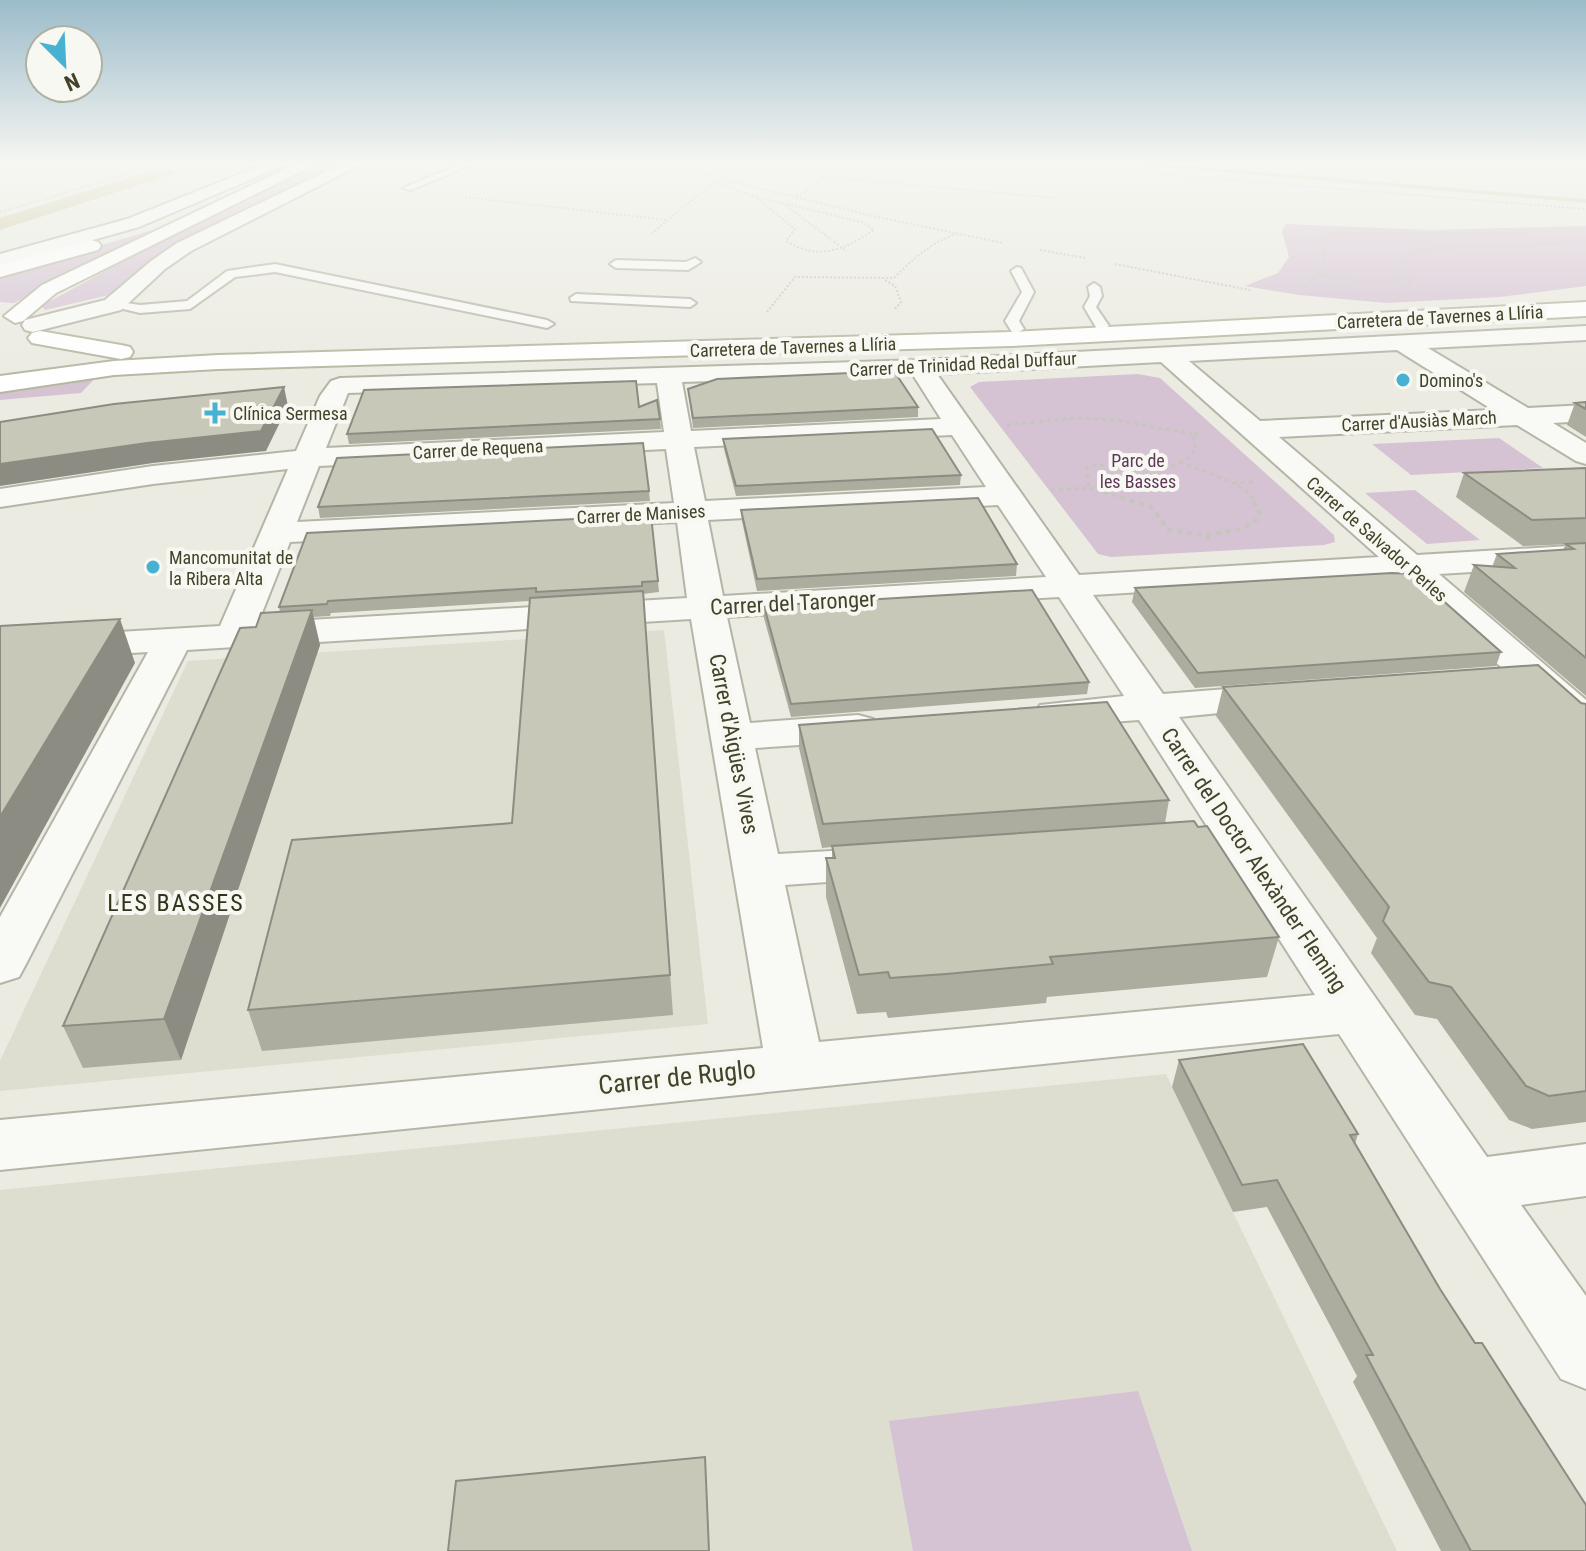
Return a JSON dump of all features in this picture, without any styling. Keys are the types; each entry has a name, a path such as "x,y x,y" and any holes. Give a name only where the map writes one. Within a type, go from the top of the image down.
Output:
{"main road":[{"path":"0,271 126,233"},
{"path":"0,375 31,355 22,323 49,289 158,233"},
{"path":"1177,323 1505,302 1586,293"},
{"name":"Carretera de Tavernes a Llíria","path":"22,323 131,353 228,355 607,346 1177,323 1586,301"},
{"name":"Carretera de Tavernes a Llíria","path":"0,384 114,368 218,362 1011,339 1586,309"},
{"path":"239,387 340,386"},
{"path":"0,406 84,398"}],"street":[{"path":"0,260 98,233"},
{"path":"22,323 113,305 158,265 184,247 212,233"},
{"name":"Carrer de Trinidad Redal Duffaur","path":"340,386 920,367 1586,333"},
{"path":"1401,342 1586,455"},
{"name":"Carrer de Salvador Perles","path":"1168,355 1586,721"},
{"name":"Carrer del Doctor Alexànder Fleming","path":"920,367 981,426 1025,493 1069,588 1240,837 1354,1012 1586,1355"},
{"name":"Carrer d'Aigües Vives","path":"668,375 707,608 795,1065"},
{"path":"235,635 333,396 340,386"},
{"name":"Carrer d'Ausiàs March","path":"1253,430 1586,413"},
{"name":"Carrer de Requena","path":"0,498 179,471 309,458 981,426"},
{"name":"Carrer de Manises","path":"276,533 1025,493"},
{"name":"Carrer del Taronger","path":"0,650 1586,555"},
{"path":"0,964 174,639"},
{"path":"1484,682 1536,678"},
{"path":"1023,716 1314,695"},
{"path":"733,737 897,725"},
{"path":"1193,840 1240,837"},
{"path":"759,871 923,860"},
{"name":"Carrer de Ruglo","path":"0,1145 1354,1012"},
{"path":"1473,1185 1586,1170"}],"lane":[{"path":"616,264 688,266 695,262"},
{"path":"113,305 140,309 190,305 231,274 275,268 547,324"},
{"path":"1017,271 1028,292 1012,321 1017,329"},
{"path":"1094,287 1096,296 1090,307 1102,326"},
{"path":"576,298 690,303"}],"path":[{"path":"792,233 786,241 797,249 825,253 846,250 869,233"},
{"path":"824,233 846,250"},
{"path":"770,320 765,315 795,277 894,278 906,263 938,240 955,233"},
{"path":"958,233 1008,244"},
{"path":"1298,288 1309,285 1320,275 1324,267 1322,238 1327,234 1514,233"},
{"path":"1429,235 1449,248"},
{"path":"1401,287 1411,283 1401,262 1410,253 1449,248 1586,243"},
{"path":"1038,249 1085,258"},
{"path":"1115,264 1254,291"},
{"path":"1320,275 1364,282 1409,279"},
{"path":"885,280 895,286 901,302 889,312"},
{"path":"981,426 1076,418 1117,420 1192,434 1253,430"},
{"path":"1089,488 1087,468 1091,465 1150,469 1180,462 1194,454 1192,434"},
{"path":"1025,493 1089,488 1146,504 1155,510 1163,527 1169,530 1205,535 1242,529 1259,518 1260,513 1252,498 1234,483 1180,462"},
{"path":"1234,483 1264,481"},
{"path":"1205,535 1244,576"}],"shaded area":[{"path":"664,630 708,1024 0,1091 0,1061 188,661"},
{"path":"1166,1074 1397,1551 0,1551 0,1190"}],"green space":[{"path":"150,233 92,260 14,303 0,302 0,275"},
{"path":"174,233 200,233 184,241 109,295 45,310 41,306"},
{"path":"1283,233 1586,233 1586,286 1500,297 1386,303 1299,295 1245,286 1278,273 1289,257"},
{"path":"100,373 81,393 0,400 0,390"},
{"name":"Parc de les Basses","path":"1138,374 1160,378 1334,535 1335,542 1111,557 1098,554 970,387 979,382"},
{"path":"1499,438 1543,468 1411,475 1372,444"},
{"path":"1415,490 1480,540 1427,544 1365,493"},
{"path":"1138,1391 1192,1551 913,1551 889,1421"}],"building":[{"path":"894,371 918,407 693,418 688,389 717,379"},
{"path":"636,381 639,407 657,400 660,419 347,434 364,390"},
{"path":"284,387 261,431 0,464 0,422 114,404"},
{"path":"932,429 961,475 736,486 723,439"},
{"path":"643,443 649,491 318,507 337,458"},
{"path":"1586,468 1586,518 1532,520 1464,473"},
{"path":"978,498 1017,564 757,579 741,510"},
{"path":"651,515 658,581 642,582 642,586 536,592 536,588 279,607 307,533"},
{"path":"1586,543 1586,658 1474,565 1515,568 1497,554 1574,549 1566,544"},
{"path":"1413,574 1501,652 1198,673 1135,588"},
{"path":"1032,590 1089,682 791,704 764,606"},
{"path":"643,591 670,975 248,1010 292,840 512,823 530,598"},
{"path":"312,610 164,1019 63,1026 240,628 256,627 261,613"},
{"path":"120,619 0,817 0,626"},
{"path":"1538,665 1586,704 1586,1091 1549,1096 1526,1086 1451,987 1429,982 1383,921 1389,907 1223,687"},
{"path":"1107,702 1169,800 823,824 799,725"},
{"path":"1194,821 1198,827 1207,826 1279,937 1050,957 1053,964 946,974 890,978 888,972 859,975 826,858 835,858 832,846"},
{"path":"1303,1044 1358,1134 1350,1135 1440,1289 1475,1343 1482,1343 1586,1505 1586,1551 1471,1551 1366,1355 1373,1355 1277,1180 1242,1185 1179,1060"},
{"path":"705,1457 709,1551 448,1551 456,1481"}],"place":[{"name":"Domino's","path":"1403,380"},
{"name":"Clínica Sermesa","path":"215,413"},
{"name":"Mancomunitat de la Ribera Alta","path":"153,567"}],"district":[{"name":"LES BASSES","path":"176,903"}]}
